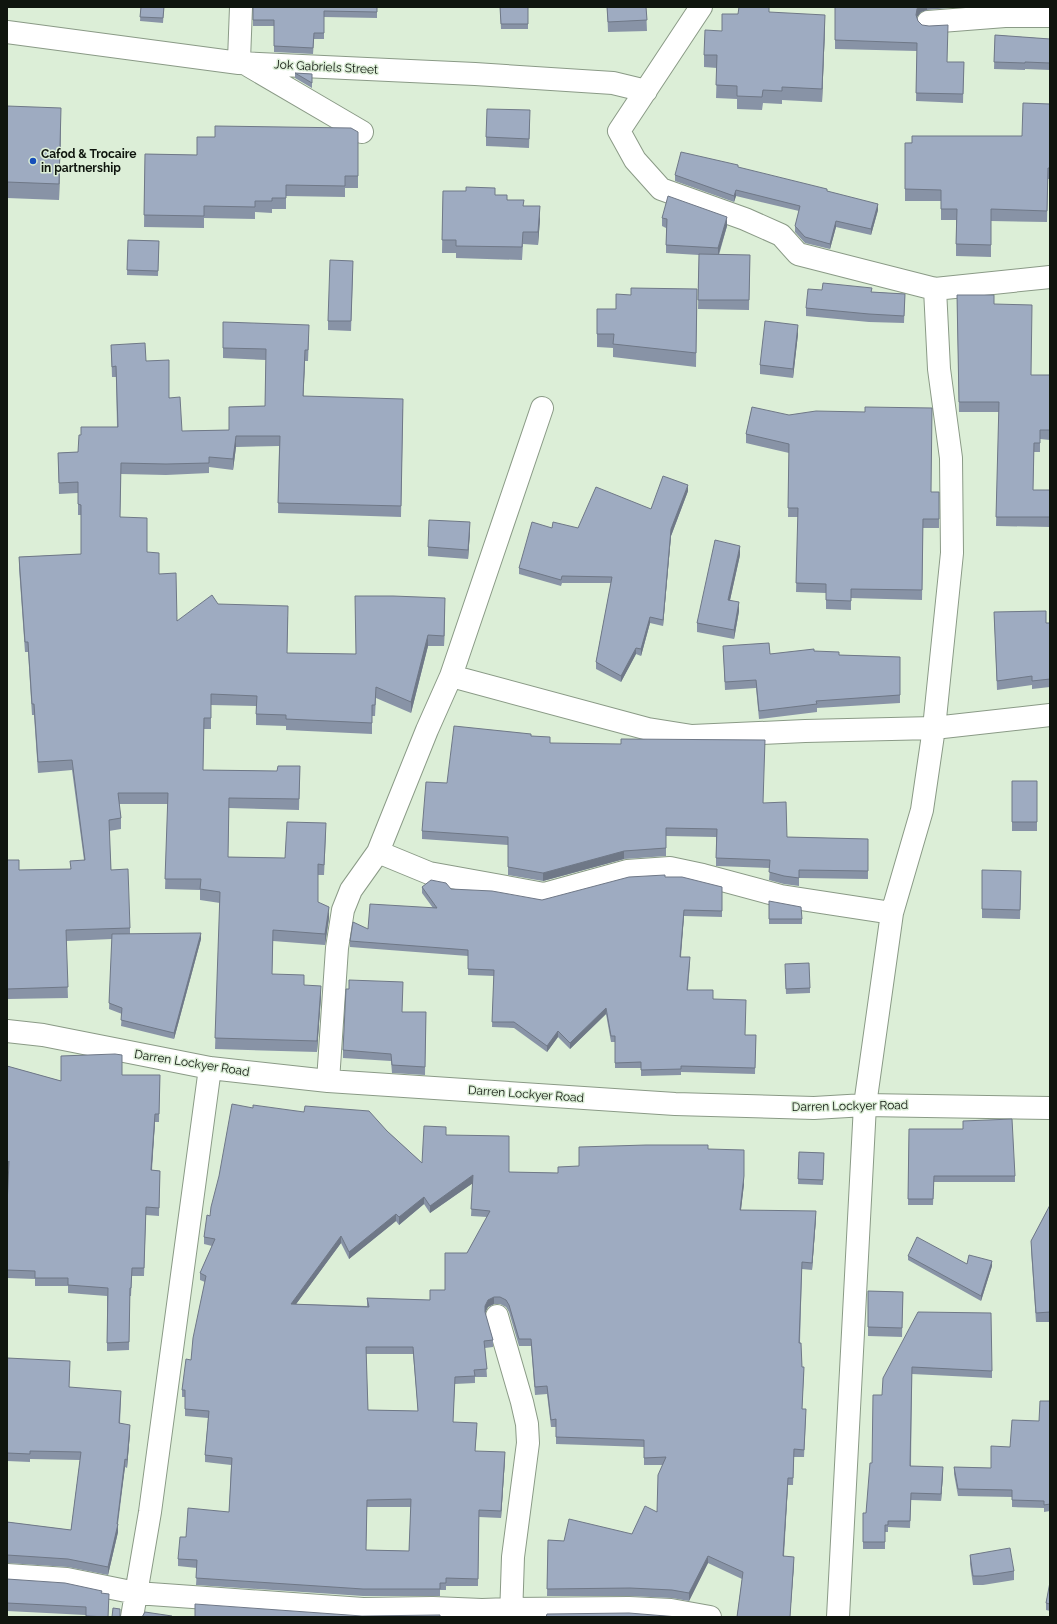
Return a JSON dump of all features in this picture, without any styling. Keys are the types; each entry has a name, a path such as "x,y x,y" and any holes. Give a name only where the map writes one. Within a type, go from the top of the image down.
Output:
{"street":[{"path":"241,7 239,60 362,132"},
{"path":"701,7 619,131 635,160 661,189 745,219 781,235 798,254 935,289 1050,277"},
{"path":"928,22 1005,16 1050,16"},
{"name":"Jok Gabriels Street","path":"7,32 239,63 475,74 613,83 646,91"},
{"path":"838,1617 864,1105 892,913 922,810 934,728 952,553 951,458 939,369 935,289"},
{"path":"328,1081 337,948 343,910 351,890 378,852 427,730 451,676 542,408"},
{"path":"451,676 648,729 692,736 805,731 934,728 1050,715"},
{"path":"378,852 429,872 544,894 627,871 670,868 703,875 781,896 892,913"},
{"name":"Darren Lockyer Road","path":"7,1032 43,1035 210,1068 328,1081 675,1104 814,1108 864,1105 1050,1108"},
{"path":"132,1617 150,1512 210,1068"},
{"path":"497,1316 522,1402 527,1430 526,1458 513,1557 511,1613"},
{"path":"7,1575 67,1579 136,1593 364,1609 434,1608 511,1613 657,1609 710,1617"}],"building":[{"path":"141,7 164,7 163,18 140,17"},
{"path":"253,7 377,7 377,12 324,11 324,33 314,33 313,48 274,46 274,20 253,20"},
{"path":"500,7 528,7 528,24 501,24"},
{"path":"607,7 646,7 647,20 608,22"},
{"path":"739,7 769,7 769,12 825,15 822,89 782,87 782,91 763,90 762,97 737,96 737,86 716,85 717,55 704,55 705,30 722,31 722,14 738,14"},
{"path":"835,7 918,7 916,15 918,21 922,25 948,25 947,62 964,62 963,94 916,93 917,43 835,40"},
{"path":"995,35 1050,39 1050,63 994,62"},
{"path":"295,73 312,74 312,83"},
{"path":"1023,103 1050,104 1050,168 1048,168 1047,211 991,209 991,245 956,244 957,209 941,209 941,190 905,189 905,143 912,143 912,136 1022,136"},
{"name":"Cafod & Trocaire in partnership","path":"7,106 61,108 59,184 7,182"},
{"path":"487,109 530,110 529,139 486,137"},
{"path":"215,126 351,128 358,132 358,176 345,176 345,186 286,185 286,198 272,198 272,201 255,201 255,207 204,206 204,216 144,215 145,154 197,155 197,137 215,137"},
{"path":"681,152 738,165 738,167 827,189 827,191 878,204 871,229 836,221 830,244 805,237 795,226 800,206 736,190 734,196 675,175"},
{"path":"466,187 495,188 495,195 507,195 507,200 524,200 523,206 540,206 538,232 523,232 522,247 456,246 456,240 442,240 443,191 466,191"},
{"path":"668,196 727,217 718,248 666,245 667,219 662,218"},
{"path":"128,240 159,241 158,271 127,270"},
{"path":"699,254 750,255 749,300 698,300"},
{"path":"330,260 353,261 351,321 328,321"},
{"path":"823,283 872,288 871,292 905,294 904,316 806,308 808,289 822,290"},
{"path":"631,288 697,289 696,353 613,344 614,334 597,334 597,309 616,309 616,294 631,295"},
{"path":"957,295 994,295 994,304 1032,305 1031,375 1050,375 1050,430 1040,430 1040,443 1034,443 1033,490 1050,490 1050,517 996,517 999,402 959,402"},
{"path":"765,321 798,325 793,369 760,365"},
{"path":"223,322 309,325 308,350 305,350 303,396 403,399 401,506 278,503 280,436 236,436 233,459 209,457 209,463 121,463 120,517 147,518 147,552 159,553 159,574 176,573 177,621 212,595 218,604 288,606 287,653 356,654 355,596 445,598 444,636 428,635 411,702 376,687 375,705 372,705 372,723 286,719 286,715 256,714 257,696 211,694 211,718 204,718 203,770 277,771 278,766 300,766 299,799 229,798 228,857 285,858 287,822 326,823 324,865 318,864 318,902 329,907 325,934 273,930 272,974 304,975 304,985 321,986 317,1041 215,1038 220,892 200,889 201,879 165,879 168,793 118,793 121,818 109,820 111,870 128,869 130,928 66,930 68,987 7,989 7,860 19,860 19,870 71,869 70,861 85,860 72,760 38,762 28,642 25,642 19,557 81,554 81,505 78,504 78,482 59,483 58,453 78,452 81,427 118,427 116,366 112,367 111,345 145,343 146,361 169,360 169,398 180,397 182,431 229,430 229,407 265,406 266,349 223,348"},
{"path":"752,407 789,415 816,411 865,412 865,407 932,408 931,492 939,492 939,519 923,519 922,590 851,589 851,601 826,600 826,584 796,583 798,508 788,508 789,444 746,434"},
{"path":"663,476 688,485 671,529 663,620 650,617 641,649 636,648 621,676 596,662 612,577 562,576 561,580 519,568 532,522 552,528 553,522 578,528 596,487 651,509"},
{"path":"429,520 470,522 468,550 428,547"},
{"path":"715,540 740,546 728,600 739,602 734,630 697,623"},
{"path":"1046,611 1046,623 1050,623 1050,679 1032,681 1032,676 997,681 994,612"},
{"path":"769,643 770,654 814,649 814,651 839,652 839,655 900,657 900,695 816,701 817,704 759,711 756,680 725,682 723,646"},
{"path":"454,726 550,737 550,743 621,744 621,739 765,740 763,803 786,802 787,837 868,839 868,871 799,870 799,878 784,876 769,872 770,860 716,858 717,829 666,828 666,848 624,851 543,873 508,867 508,837 422,831 426,782 447,783"},
{"path":"1012,781 1037,781 1037,822 1012,822"},
{"path":"982,870 1021,871 1020,910 982,909"},
{"path":"665,875 665,877 682,877 722,887 722,911 684,910 680,957 690,957 687,990 713,990 713,999 746,1000 745,1035 756,1035 755,1068 681,1066 681,1069 641,1070 641,1062 615,1063 615,1036 611,1036 606,1008 570,1043 558,1031 547,1046 514,1022 492,1022 494,970 468,969 468,950 350,941 353,922 368,929 370,904 437,908 422,887 431,880 446,883 451,889 492,891 542,900 629,877"},
{"path":"769,901 801,907 802,919 769,919"},
{"path":"201,933 174,1033 121,1020 122,1008 109,1003 112,934"},
{"path":"809,963 810,988 786,989 785,964"},
{"path":"349,980 403,982 402,1012 426,1012 425,1067 392,1065 391,1054 343,1050 346,989 349,989"},
{"path":"122,1055 122,1075 160,1075 159,1114 155,1114 151,1170 160,1171 159,1208 146,1207 144,1268 132,1268 129,1342 107,1343 108,1288 68,1285 68,1278 35,1278 35,1271 7,1270 9,1161 7,1163 7,1066 61,1081 61,1056"},
{"path":"232,1104 253,1108 253,1105 304,1112 305,1106 369,1111 387,1131 422,1163 424,1126 446,1127 446,1135 509,1136 509,1172 558,1173 558,1167 579,1166 579,1147 708,1145 708,1149 744,1150 744,1176 740,1210 816,1211 812,1263 802,1262 799,1343 801,1343 802,1367 804,1367 802,1409 806,1409 804,1450 794,1449 793,1478 788,1478 783,1556 794,1557 790,1617 737,1617 743,1572 708,1556 689,1593 672,1590 630,1588 547,1589 548,1540 564,1541 569,1519 632,1534 645,1506 657,1512 658,1475 666,1457 644,1458 644,1440 556,1437 556,1419 551,1420 547,1386 535,1387 531,1339 519,1339 509,1305 506,1300 500,1297 494,1297 488,1300 485,1306 485,1312 493,1340 484,1341 487,1369 474,1370 475,1376 455,1377 453,1422 477,1423 475,1451 505,1452 501,1511 479,1510 478,1579 446,1578 446,1583 440,1583 440,1589 363,1589 196,1578 197,1560 178,1559 180,1537 186,1537 188,1508 229,1512 232,1458 205,1455 209,1411 185,1409 185,1390 182,1390 186,1359 191,1360 193,1338 206,1276 200,1273 215,1239 204,1237 207,1215 210,1216","holes":["473,1175 471,1209 490,1211 467,1253 445,1253 445,1290 430,1290 430,1300 367,1298 369,1307 291,1304 341,1236 349,1252 396,1214 399,1217 424,1197 430,1206","366,1347 413,1347 418,1411 368,1410","411,1499 409,1551 366,1550 367,1500"]},
{"path":"1012,1119 1015,1176 934,1176 933,1199 908,1199 909,1129 963,1129 963,1121"},
{"path":"799,1152 824,1153 823,1180 798,1179"},
{"path":"1050,1205 1050,1312 1036,1313 1031,1241"},
{"path":"917,1237 967,1264 969,1255 992,1261 981,1296 908,1256"},
{"path":"868,1291 903,1292 902,1328 868,1327"},
{"path":"918,1312 991,1313 992,1371 912,1367 910,1466 943,1467 941,1494 911,1493 910,1521 888,1521 888,1525 885,1525 885,1542 863,1542 863,1513 866,1513 870,1463 872,1463 873,1395 882,1395 883,1378"},
{"path":"7,1358 70,1361 69,1387 121,1391 119,1423 130,1425 127,1460 125,1459 118,1524 108,1567 68,1559 7,1555 7,1522 71,1530 81,1452 30,1451 30,1454 7,1453"},
{"path":"1040,1401 1050,1401 1050,1504 1044,1505 1044,1501 1012,1500 1012,1490 958,1489 954,1467 991,1468 991,1446 1010,1447 1012,1420 1039,1421"},
{"path":"1010,1548 1014,1571 983,1576 973,1576 970,1555"},
{"path":"7,1579 65,1583 102,1591 101,1593 109,1594 108,1617 86,1616 86,1607 7,1603"},
{"path":"1050,1582 1050,1604 1046,1603"},
{"path":"195,1604 362,1616 440,1615 440,1617 195,1617"},
{"path":"113,1608 120,1609 121,1617 112,1617"},
{"path":"145,1612 172,1616 172,1617 142,1617"},
{"path":"629,1613 678,1617 546,1617 547,1614"}],"place":[{"name":"Cafod & Trocaire in partnership","path":"33,161"}]}
